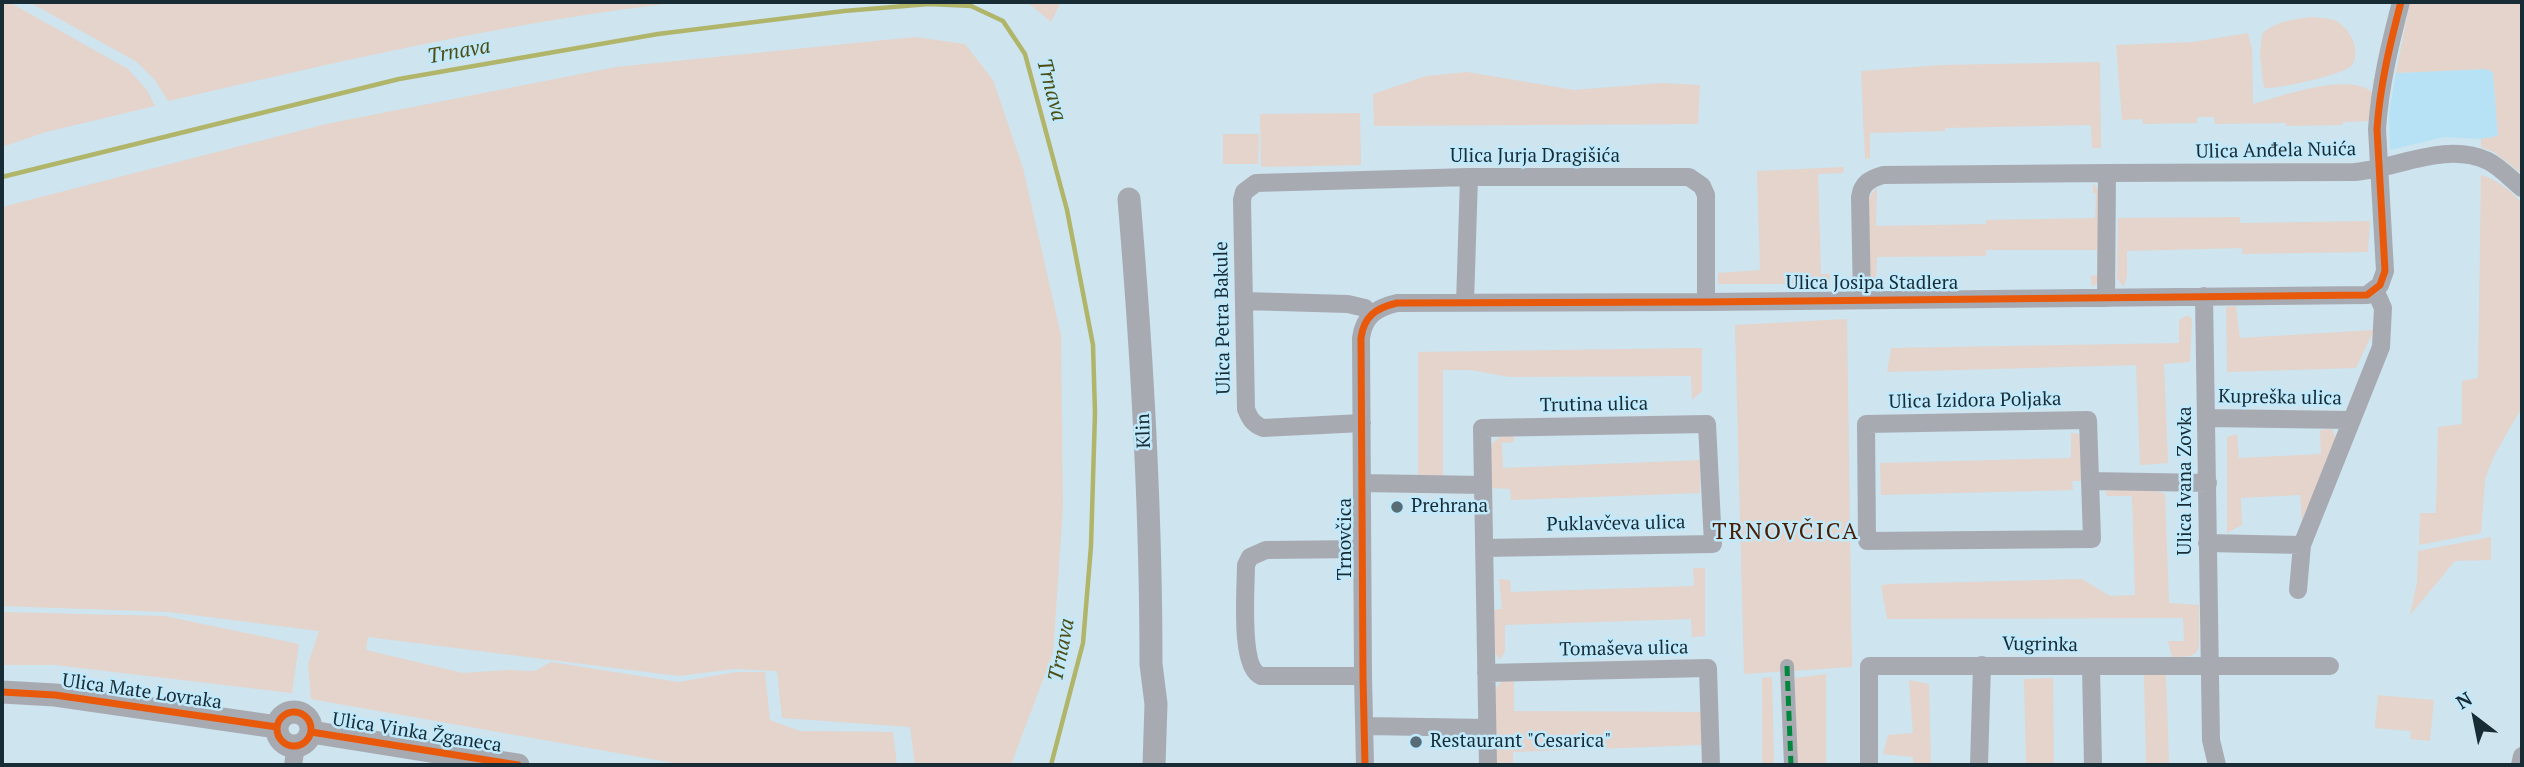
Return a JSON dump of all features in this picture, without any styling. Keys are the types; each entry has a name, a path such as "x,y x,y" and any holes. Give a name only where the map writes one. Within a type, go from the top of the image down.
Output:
{"street":[{"path":"2401,2 2379,99 2377,129 2381,169 2421,157 2477,157 2490,162 2522,188"},
{"name":"Ulica Anđela Nuića","path":"1861,300 1860,197 1862,189 1873,178 1883,175 2354,172 2381,169 2385,271 2375,290 2383,308 2381,347 2302,545 2298,590"},
{"path":"2106,173 2106,298"},
{"path":"1465,303 1469,177"},
{"name":"Ulica Jurja Dragišića","path":"1249,187 1264,181 1689,177 1697,181 1706,195 1706,302"},
{"name":"Ulica Petra Bakule","path":"1249,187 1242,200 1246,409 1255,424 1263,428 1362,423"},
{"name":"Klin","path":"1129,199 1144,412 1151,664 1156,704 1154,765"},
{"name":"Ulica Josipa Stadlera","path":"1370,314 1376,309 1396,303 2358,296 2375,290"},
{"name":"Ulica Ivana Zovka","path":"2204,296 2211,740 2217,765"},
{"path":"1244,301 1348,304 1365,308 1370,314"},
{"name":"Trnovčica","path":"1366,765 1361,338 1370,314"},
{"name":"Kupreška ulica","path":"2208,418 2351,420"},
{"name":"Ulica Izidora Poljaka","path":"2088,420 2090,481 2092,539 1867,541 1866,424 2088,420"},
{"name":"Trutina ulica","path":"1483,485 1482,428 1707,425"},
{"name":"Puklavčeva ulica","path":"1484,548 1713,544 1707,425"},
{"path":"2090,481 2208,483"},
{"path":"1362,483 1483,485 1488,765"},
{"path":"2207,543 2302,545"},
{"path":"1362,549 1266,550 1250,557 1246,565 1246,651 1251,669 1261,676 1363,676"},
{"name":"Klin","path":"1142,765 1143,701 1151,664"},
{"path":"1979,765 1982,665"},
{"path":"1787,666 1791,765"},
{"name":"Vugrinka","path":"1869,765 1869,666 2210,666"},
{"path":"2210,666 2330,666"},
{"path":"2091,667 2093,765"},
{"name":"Tomaševa ulica","path":"1486,673 1708,668 1711,765"},
{"name":"Ulica Mate Lovraka","path":"2,692 55,695 277,727"},
{"name":"Ulica Vinka Žganeca","path":"277,727 285,714 299,712 307,718 300,748 518,765"},
{"path":"1365,726 1487,728"},
{"path":"2520,765 2522,756"}],"shaded area":[{"path":"2,2 9,2 128,69 147,90 155,106 46,132 2,147"},
{"path":"29,2 684,2 489,31 168,101 155,80 137,62"},
{"path":"1027,2 1061,2 1051,22"},
{"path":"2410,2 2522,2 2522,174 2494,152 2481,147 2481,139 2498,136 2493,72 2485,69 2396,73"},
{"path":"2312,17 2334,20 2345,27 2355,46 2352,65 2324,77 2264,88 2260,55 2262,34 2279,23"},
{"path":"2248,33 2252,49 2253,104 2297,91 2331,85 2361,86 2372,92 2372,121 2343,122 2342,125 2286,126 2286,123 2215,124 2214,117 2197,117 2197,123 2143,124 2142,119 2122,120 2116,45 2193,42"},
{"path":"915,37 965,44 993,80 1023,168 1061,335 1063,508 1053,653 1011,765 915,765 910,727 782,718 777,671 734,669 679,676 368,637 366,650 463,673 535,671 551,662 678,682 737,672 765,672 770,720 800,731 893,732 897,765 674,763 311,699 308,664 319,631 169,612 2,606 2,207 326,124 616,67"},
{"path":"2100,62 2101,148 2092,148 2091,125 1945,128 1945,131 1870,133 1870,158 1865,159 1861,71 1942,65"},
{"path":"2485,69 2493,72 2498,136 2481,139 2444,137 2390,150 2389,113 2396,73"},
{"path":"1467,72 1574,90 1661,83 1700,85 1698,124 1374,126 1373,94 1426,76"},
{"path":"1360,113 1361,165 1261,167 1260,114"},
{"path":"1223,134 1259,134 1258,164 1223,164"},
{"path":"1844,167 1843,173 1818,174 1821,274 1830,274 1830,284 1718,284 1718,273 1760,270 1757,171"},
{"path":"2481,175 2503,186 2522,203 2522,412 2519,412 2494,456 2485,479 2481,533 2419,545 2420,513 2436,513 2438,427 2462,424 2462,381 2478,378"},
{"path":"2093,183 2101,193 2100,281 2092,287 2091,276 2097,275 2097,250 1986,250 1986,256 1877,257 1876,282 1883,282 1883,289 1872,285 1869,278 1869,198 1877,187 1876,226 2095,218 2096,194 2093,193"},
{"path":"2240,217 2240,223 2370,221 2368,252 2242,254 2242,248 2127,251 2124,287 2117,279 2118,218"},
{"path":"2236,306 2240,338 2374,330 2356,368 2227,372 2226,307"},
{"path":"2188,315 2192,319 2190,362 2164,364 2168,463 2140,465 2136,365 1887,372 1891,348 2179,343 2179,320"},
{"path":"1847,319 1852,667 1744,674 1735,325"},
{"path":"1702,348 1702,391 1692,400 1691,376 1509,377 1471,370 1443,370 1443,476 1418,477 1418,352"},
{"path":"2332,429 2336,438 2302,522 2300,495 2241,498 2242,525 2227,533 2227,437 2237,434 2239,458 2321,454 2320,430"},
{"path":"1513,432 1514,442 1502,443 1503,468 1701,460 1700,493 1511,500 1510,489 1490,488 1488,460 1495,441"},
{"path":"2071,433 2079,434 2083,481 2072,481 2073,490 1881,495 1880,463 2071,458"},
{"path":"2145,487 2165,494 2169,603 2199,605 2199,647 2192,655 2172,657 2168,641 2184,641 2183,618 1887,619 1881,585 1890,584 2082,579 2110,596 2135,595 2132,496 2107,496 2105,491"},
{"path":"2491,537 2491,560 2455,561 2410,615 2417,582 2418,551"},
{"path":"1693,568 1705,568 1705,636 1692,637 1691,619 1505,625 1505,651 1500,660 1494,651 1492,610 1502,609 1499,579 1510,580 1511,592 1694,586"},
{"path":"2,612 164,616 299,644 292,693 55,665 2,665"},
{"path":"2166,673 2169,765 2146,765 2144,675"},
{"path":"1826,674 1826,765 1797,765 1795,678"},
{"path":"1772,677 1774,765 1762,765 1762,678"},
{"path":"1514,678 1514,711 1703,712 1703,745 1513,752 1513,765 1493,765 1493,692 1501,682"},
{"path":"2053,678 2054,765 2026,765 2024,679"},
{"path":"1909,680 1929,684 1931,765 1913,765 1913,757 1883,754 1888,735 1913,733"},
{"path":"2378,695 2434,700 2430,741 2410,739 2411,731 2375,728"}],"waterway":[{"name":"Trnava","path":"2,177 399,79 658,34 844,11 929,4 971,6 1003,21 1025,54 1067,210 1093,345 1095,413 1091,546 1083,643 1051,765"}],"marked path":[{"path":"1787,666 1791,765"}],"cycle path":[{"path":"1365,765 1361,338 1365,324 1377,310 1397,303 2367,295 2380,285 2385,271 2377,129 2389,49 2401,2"},
{"path":"2,692 55,695 277,727"},
{"path":"294,712 306,717 311,729 306,741 294,746 282,741 277,729 282,717 294,712"},
{"path":"311,732 518,765"}],"place":[{"name":"Prehrana","path":"1397,507"},
{"name":"Restaurant \"Cesarica\"","path":"1416,742"}],"district":[{"name":"TRNOVČICA","path":"1786,532"}]}
